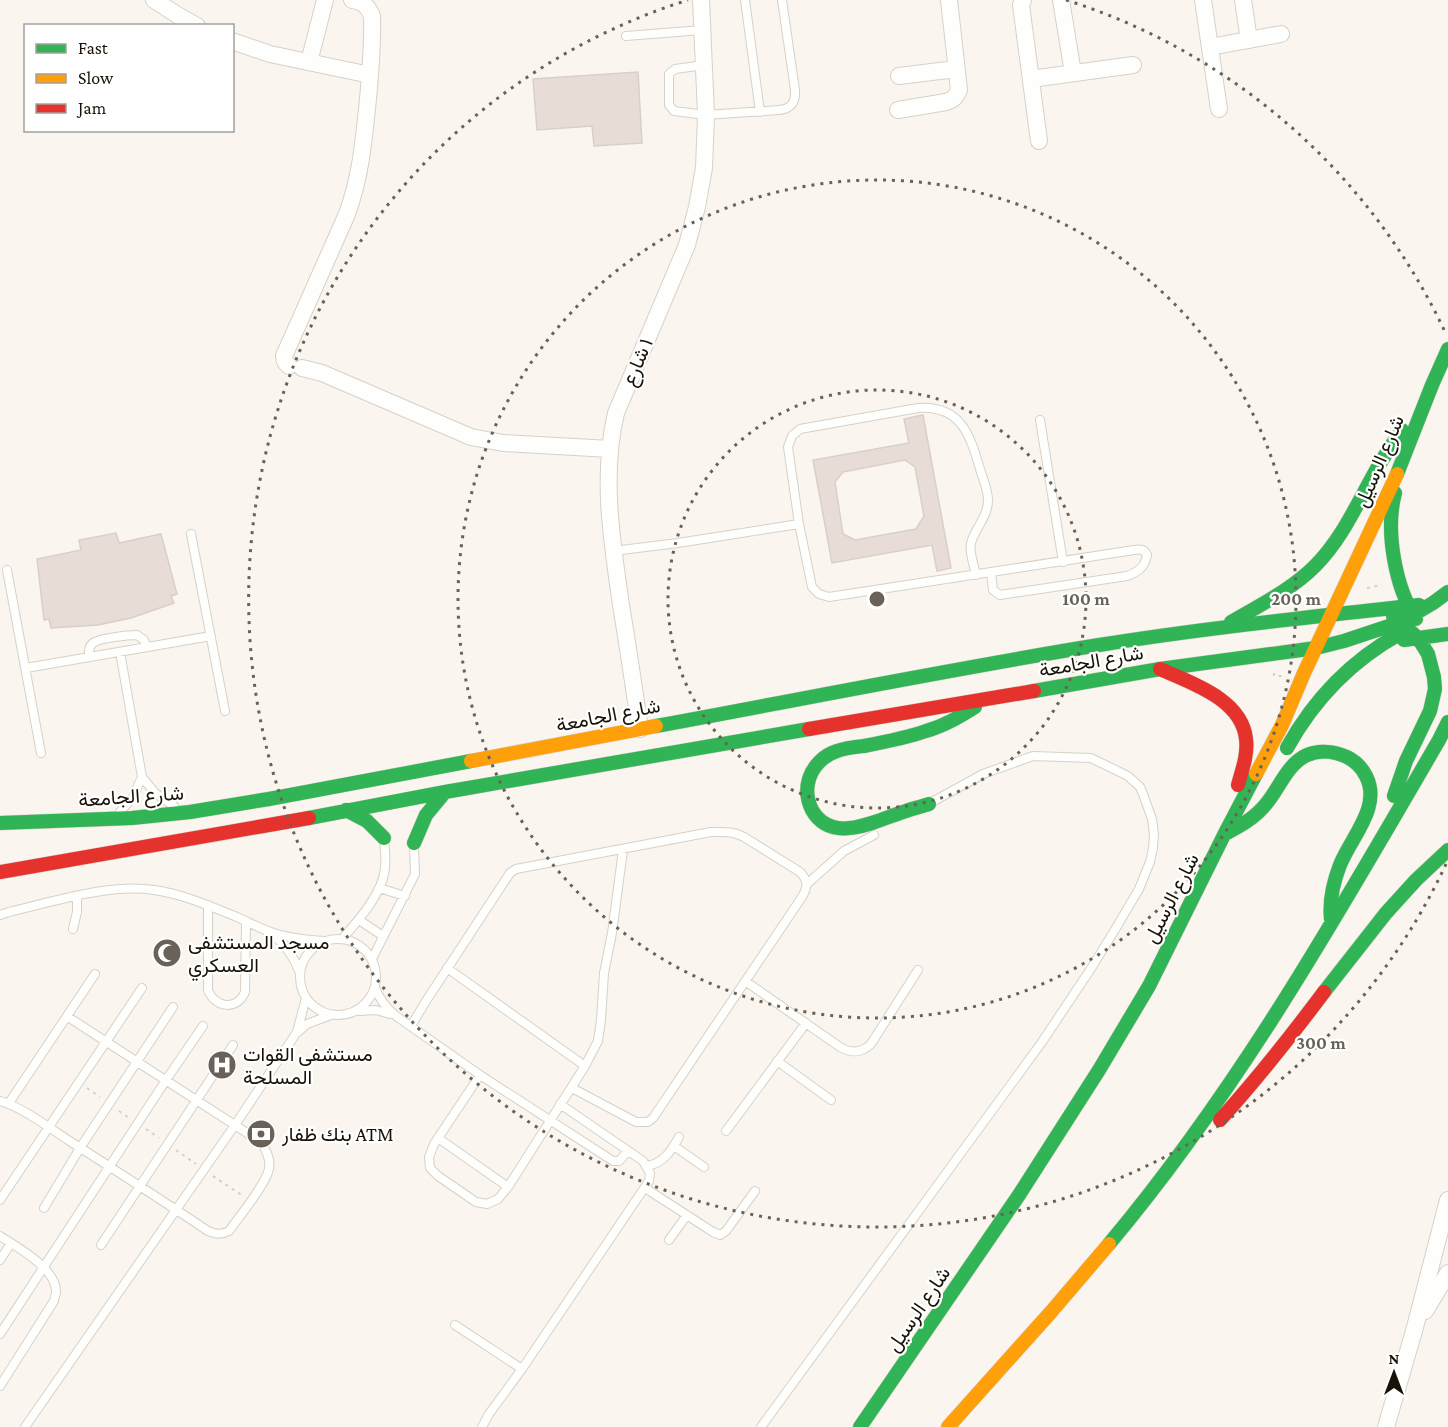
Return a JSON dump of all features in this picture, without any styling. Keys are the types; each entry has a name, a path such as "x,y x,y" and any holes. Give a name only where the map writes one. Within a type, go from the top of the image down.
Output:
{"main road":[{"name":"شارع الرسيل","path":"861,1427 1019,1195 1099,1070 1149,986 1282,725 1399,469 1448,349"},
{"path":"1222,628 1288,588 1326,554 1346,526 1380,464 1432,385"},
{"path":"1395,830 1390,810 1399,778 1426,722 1433,700 1434,677 1428,654 1411,622 1394,552 1391,514 1399,469"},
{"path":"1434,610 1448,592"},
{"path":"1238,809 1259,791 1306,716 1346,672 1411,622 1448,602"},
{"name":"شارع الجامعة","path":"0,823 109,819 190,812 1100,645 1383,609 1411,622"},
{"path":"1316,648 1411,622 1441,634"},
{"path":"1316,648 1383,642"},
{"name":"شارع الجامعة","path":"0,872 274,825 345,810 381,809 410,804 445,792 988,698 1160,669 1316,648"},
{"path":"1160,669 1211,693 1229,706 1241,722 1247,742 1246,762 1208,850 1197,889"},
{"path":"929,804 866,825 840,829 824,822 813,811 807,795 808,779 816,764 829,754 926,732 957,718 988,698"},
{"path":"948,1427 1122,1229 1219,1101 1317,951 1332,922 1374,875 1448,722"},
{"path":"1224,835 1243,825 1262,810 1288,771 1302,758 1330,751 1340,753 1356,763 1368,779 1370,807 1348,848 1335,881 1330,905 1332,922"},
{"path":"414,843 422,820 436,800 445,792"},
{"path":"345,810 363,818 384,832"},
{"path":"1168,1170 1252,1086 1374,926 1418,878 1448,850"}],"street":[{"path":"154,0 193,24"},
{"path":"309,63 325,0"},
{"path":"352,0 364,4 372,16 370,75 356,191 284,360 295,367 322,373 471,437 503,443 610,449"},
{"name":"١ شارع","path":"640,729 613,551 610,520 611,433 616,413 687,245 697,207 704,168 706,115 701,0"},
{"path":"898,110 952,100 957,96 959,90 949,0"},
{"path":"1023,0 1021,5 1039,141"},
{"path":"1061,0 1073,73"},
{"path":"1203,0 1219,109"},
{"path":"1243,0 1249,40"},
{"path":"1210,47 1281,34"},
{"path":"234,42 270,54 370,75"},
{"path":"1031,79 1133,64"},
{"path":"900,76 956,69"},
{"path":"1386,1427 1448,1200"},
{"path":"1414,1331 1448,1273"}],"lane":[{"path":"745,0 760,112"},
{"path":"704,65 675,69 669,74 669,105 674,111 706,115 786,109 792,105 795,98 782,0"},
{"path":"626,36 702,30"},
{"path":"976,575 971,544 987,508 986,490 968,433 948,413 939,408 918,408 800,429 792,436 788,447 799,524 812,586 819,594 829,597 991,573 1141,549 1147,555 1144,566 1127,576 1004,595 993,591 991,573"},
{"path":"1040,420 1063,561"},
{"path":"613,551 799,524"},
{"path":"191,534 225,711"},
{"path":"7,570 41,753"},
{"path":"89,657 89,648 97,640 137,634 144,640 147,647"},
{"path":"26,668 211,636"},
{"path":"120,652 142,777 162,799 190,812"},
{"path":"761,1427 1055,1023 1139,889 1150,862 1154,834 1152,819 1143,794 1128,776 1091,758 1033,756 983,774 891,825"},
{"path":"109,819 126,806 138,788 142,777"},
{"path":"372,959 415,873 412,820"},
{"path":"807,884 844,851 882,830"},
{"path":"342,939 365,912 379,888 386,870 384,832"},
{"path":"411,1026 510,873 516,869 711,832 725,832 736,833 805,877 806,891 653,1118 642,1123 630,1120 572,1088"},
{"path":"480,1075 438,1138 429,1157 430,1168 438,1176 476,1202 487,1204 498,1199 508,1187 593,1052 600,1032 604,973 623,850"},
{"path":"379,888 405,896"},
{"path":"0,924 4,913 117,889 143,889 169,893 208,905 269,932 325,941 342,939 356,943 368,952 377,975 375,988 364,1006 347,1014 331,1015 308,1024 297,1032"},
{"path":"73,929 77,912 77,896"},
{"path":"208,905 208,990 213,1000 219,1003 235,1004 240,1001 245,992 246,921"},
{"path":"359,920 383,936"},
{"path":"269,932 285,946 300,973"},
{"path":"325,941 306,956 300,973 300,982 306,998 319,1010 331,1015"},
{"path":"447,968 585,1066"},
{"path":"745,981 844,1049 854,1052 863,1050 871,1044 918,970"},
{"path":"68,1017 261,1142 266,1150 269,1171 229,1231 224,1234 208,1231 48,1127 5,1102 68,1017 95,974"},
{"path":"0,1200 142,988"},
{"path":"375,988 380,999 396,1016 550,1121 613,1161 619,1161 628,1151"},
{"path":"25,1427 236,1125 297,1032 306,998"},
{"path":"44,1208 80,1148 173,1007"},
{"path":"356,1011 376,1010 396,1016"},
{"path":"726,1131 806,1023"},
{"path":"0,1334 203,1026"},
{"path":"101,1245 233,1045"},
{"path":"777,1062 831,1100"},
{"path":"482,1427 649,1181 650,1173 643,1161 560,1104"},
{"path":"647,1167 666,1158 679,1137"},
{"path":"438,1138 508,1187"},
{"path":"674,1146 704,1167"},
{"path":"645,1188 717,1234 723,1234 755,1191"},
{"path":"669,1240 687,1215"},
{"path":"0,1236 44,1267 51,1276 56,1292 54,1301 0,1386"},
{"path":"0,1260 11,1243"},
{"path":"455,1324 522,1369"}],"building":[{"path":"638,72 642,143 594,146 592,126 537,130 533,79"},
{"path":"923,415 951,568 937,571 932,545 832,563 813,460 909,443 904,419","holes":["905,460 915,467 924,516 916,529 855,540 843,534 835,482 843,472"]},
{"path":"116,533 119,543 161,534 177,594 171,596 174,603 131,618 98,625 51,628 49,619 44,620 37,559 81,550 79,540"}],"traffic: fast":[{"path":"1397,474 1448,349"},
{"path":"1231,622 1275,597 1306,575 1325,555 1343,530 1379,465 1402,430"},
{"path":"1395,493 1391,524 1394,558 1402,591 1416,619"},
{"path":"1034,691 1160,669 1316,648 1401,622 1448,592"},
{"path":"656,726 1099,645 1219,628 1419,605"},
{"path":"1393,616 1418,638 1428,654 1435,689 1430,711 1406,761 1394,796"},
{"path":"1287,748 1309,713 1336,682 1366,655 1401,633"},
{"path":"1404,640 1448,634"},
{"path":"929,804 867,825 842,828 821,821 812,810 808,798 808,783 816,765 832,753 933,729 975,707"},
{"path":"1109,1244 1201,1124 1285,999 1363,870 1448,722"},
{"path":"309,818 809,729"},
{"path":"1225,834 1242,825 1262,809 1294,764 1307,755 1316,752 1332,752 1347,757 1355,763 1366,776 1370,788 1370,799 1363,822 1338,872 1331,898 1331,919"},
{"path":"0,823 132,818 190,812 471,761"},
{"path":"860,1427 1019,1195 1099,1070 1149,986 1256,774"},
{"path":"414,843 426,815 445,792"},
{"path":"346,810 367,821 384,838"},
{"path":"1324,992 1386,913 1448,850"}],"traffic: slow":[{"path":"1256,774 1282,725 1397,474"},
{"path":"471,761 656,726"},
{"path":"948,1427 1109,1244"}],"traffic: jam":[{"path":"1160,669 1213,694 1235,713 1246,739 1246,751 1238,785"},
{"path":"809,729 1034,691"},
{"path":"0,872 309,818"},
{"path":"1220,1120 1274,1057 1324,992"}],"place":[{"name":"مسجد المستشفى العسكري","path":"167,953"},
{"name":"مستشفى القوات المسلحة","path":"222,1065"},
{"name":"بنك ظفار ATM","path":"261,1134"}]}
